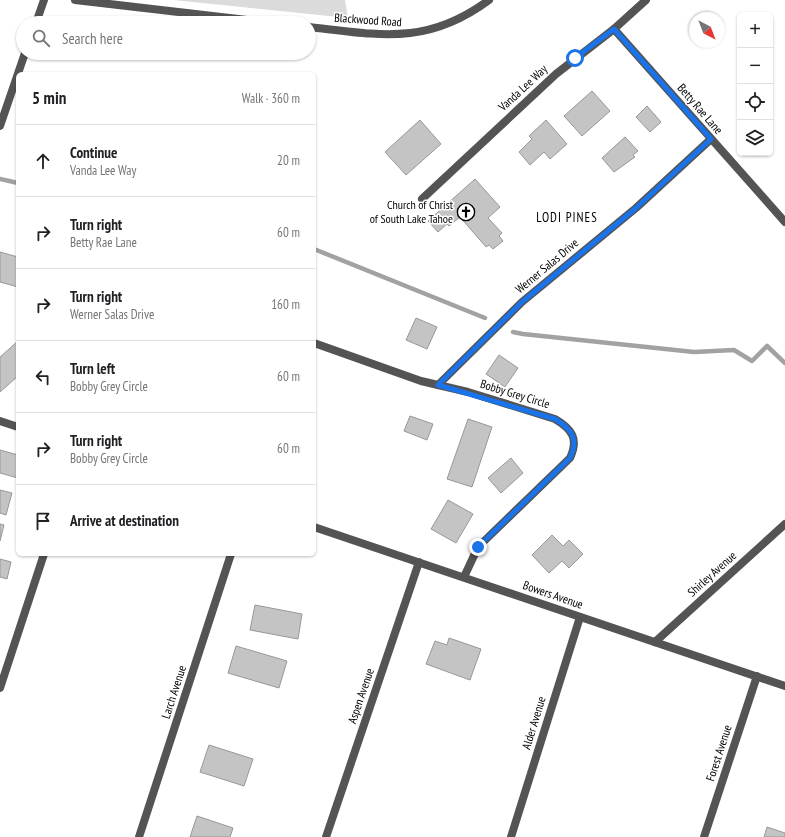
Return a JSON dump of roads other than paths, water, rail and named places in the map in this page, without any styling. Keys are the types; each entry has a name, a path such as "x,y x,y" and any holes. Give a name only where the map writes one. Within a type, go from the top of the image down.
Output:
{"street":[{"path":"38,16 44,0"},
{"path":"75,0 213,16"},
{"name":"Blackwood Road","path":"316,28 392,36 415,34 437,29 459,19 489,0"},
{"name":"Vanda Lee Way","path":"422,199 556,74 614,29 646,0"},
{"name":"Betty Rae Lane","path":"614,29 785,222"},
{"path":"18,72 23,60"},
{"path":"0,126 16,79"},
{"name":"Werner Salas Drive","path":"438,385 522,302 636,208 711,139"},
{"name":"Bobby Grey Circle","path":"316,344 378,367 555,419 568,428 574,439 574,450 570,458 478,547 464,577"},
{"path":"0,421 16,426"},
{"name":"Shirley Avenue","path":"656,642 785,524"},
{"name":"Bowers Avenue","path":"316,527 785,686"},
{"path":"0,688 43,556"},
{"name":"Larch Avenue","path":"139,837 230,556"},
{"name":"Aspen Avenue","path":"326,837 419,562"},
{"name":"Alder Avenue","path":"511,837 580,616"},
{"name":"Forest Avenue","path":"704,837 757,676"}],"waterway":[{"path":"0,179 16,183"},
{"path":"316,250 485,318"},
{"path":"513,332 694,352 734,350 752,361 767,346 785,363"}],"place":[{"name":"Church of Christ of South Lake Tahoe","path":"466,212"}],"district":[{"name":"LODI PINES","path":"567,217"}]}
